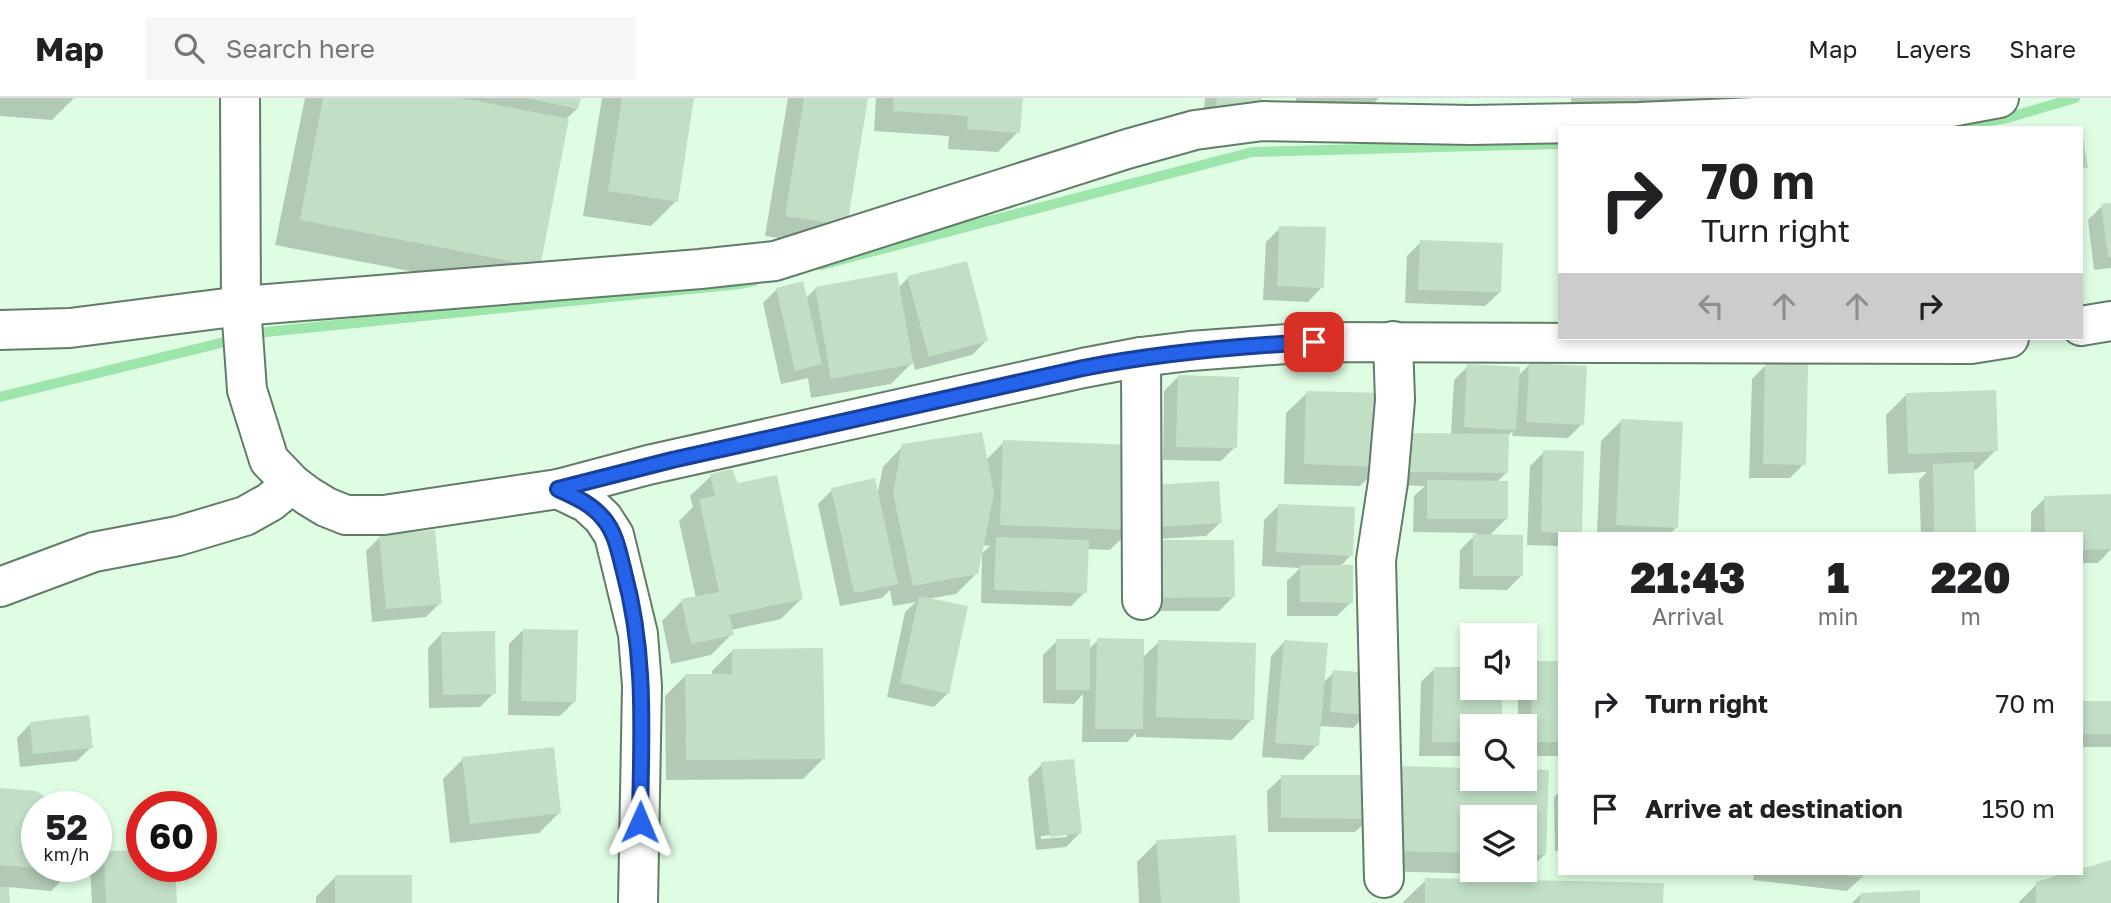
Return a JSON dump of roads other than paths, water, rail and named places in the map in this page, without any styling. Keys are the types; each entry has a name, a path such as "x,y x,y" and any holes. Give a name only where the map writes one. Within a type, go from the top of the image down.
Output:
{"street":[{"path":"240,98 241,314 247,390 269,460 292,484 326,507 346,515 384,515 558,489 672,460 1141,357 1243,346 1392,341 1971,344 1996,340"},
{"path":"0,330 70,328 241,314 775,261 1127,149 1195,130 1263,121 1471,125 1639,121 1940,109 1999,98"},
{"path":"2083,326 2111,321"},
{"path":"1384,878 1376,560 1388,482 1394,414 1392,341"},
{"path":"1141,357 1142,600"},
{"path":"0,587 94,552 178,536 245,516 270,502 292,484"},
{"path":"558,489 587,503 603,518 614,535 638,634 642,686 638,903"}],"waterway":[{"path":"1961,126 2007,118 2075,98"},
{"path":"821,265 1252,152 1558,144"},
{"path":"0,397 266,332 754,281"}]}
